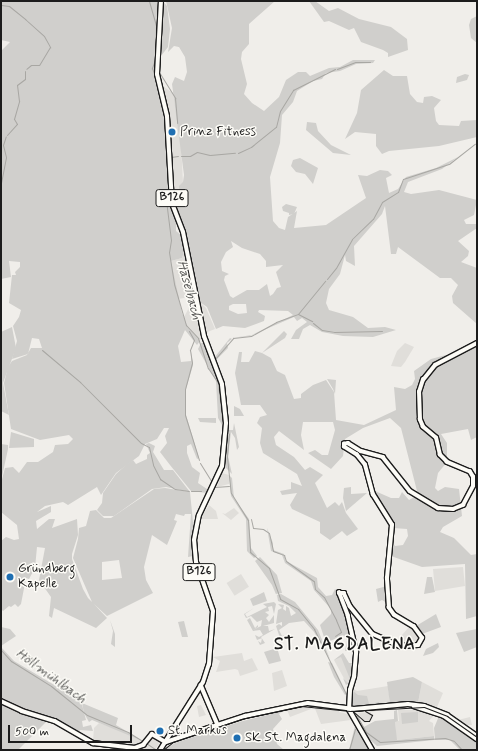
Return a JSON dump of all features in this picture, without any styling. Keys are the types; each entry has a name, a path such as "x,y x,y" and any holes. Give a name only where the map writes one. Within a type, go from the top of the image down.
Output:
{"main road":[{"name":"B126","path":"159,750 201,685 211,651 213,615 210,598 196,561 194,537 198,518 222,465 226,429 224,394 203,334 184,236 172,204 166,116 157,74 161,1"},
{"name":"B126","path":"165,741 171,734 177,721"}],"street":[{"path":"372,750 349,709 349,695 354,676 356,650 340,592 344,593 350,606 368,630 400,646 418,645 422,638 414,627 392,613 388,605 387,578 392,525 373,495 365,465 357,455 344,448 344,444 348,443 361,451 383,457 410,490 438,508 453,509 463,505 473,488 473,477 468,471 447,462 440,455 436,438 423,427 420,420 419,392 423,380 435,365 477,343"},
{"path":"201,685 218,725"},
{"path":"1,701 26,713 55,721 98,744 137,748 153,735 165,741 266,710 306,704 349,709 403,705 418,706 444,713 477,736"},
{"path":"418,706 444,716 477,739"},
{"path":"171,734 175,738"}],"shaded area":[{"path":"1,1 160,1 156,72 165,110 170,206 176,216 176,231 182,236 185,249 182,258 171,261 182,313 188,327 200,341 197,345 185,330 178,346 181,362 191,361 191,351 193,365 186,389 186,415 199,458 197,459 191,444 187,446 187,453 192,467 200,473 198,483 207,489 207,493 191,491 160,452 167,443 165,436 169,428 164,428 157,439 145,444 139,456 116,473 101,495 97,487 68,505 63,502 45,506 37,512 51,506 51,512 36,521 37,529 49,519 55,519 52,528 77,519 78,535 72,554 72,559 83,589 92,602 73,558 78,539 79,528 86,526 90,511 96,510 104,518 111,518 154,489 165,488 190,492 193,522 195,523 193,556 188,557 191,514 185,514 184,516 176,514 174,520 177,521 167,545 152,535 144,567 146,580 153,593 107,616 94,604 107,618 96,628 54,608 52,618 49,616 51,597 39,580 45,548 37,547 35,568 29,579 26,578 21,604 18,607 15,604 11,607 9,606 3,611 1,609 1,541 6,537 14,540 19,539 17,525 1,512 1,483 5,468 13,467 19,473 27,462 38,462 53,452 55,445 68,444 73,439 69,435 40,440 11,429 4,383 8,367 12,361 27,354 12,359 17,341 13,326 19,317 21,310 9,303 12,275 16,275 15,272 20,267 20,262 9,261 11,277 1,279 1,51 10,42 1,40","holes":["32,338 39,339 42,348 31,348 28,353","119,560 122,578 102,580 102,562"]},
{"path":"163,1 167,6 170,29 168,47 161,56"},
{"path":"166,1 275,1 249,24 249,44 242,52 241,59 247,84 244,94 252,103 264,111 279,97 286,80 298,72 306,72 310,76 329,68 340,67 353,60 375,60 373,63 356,64 340,71 326,73 322,79 313,81 297,91 293,102 282,115 280,143 270,177 273,221 279,228 285,230 288,217 297,211 294,228 326,225 366,198 358,175 367,176 380,170 388,171 392,175 386,178 389,193 398,189 406,177 436,168 458,157 442,169 408,182 404,192 411,194 439,190 477,200 474,215 464,220 466,224 477,224 477,228 458,241 469,251 468,256 461,262 477,268 477,324 453,303 452,296 458,285 451,278 440,278 398,247 396,254 391,254 385,206 382,214 354,246 355,266 346,261 345,255 340,274 329,289 326,303 329,310 353,317 368,328 385,327 396,330 373,337 343,336 322,332 310,325 303,329 299,339 291,339 296,330 307,322 302,318 297,321 294,317 250,336 232,338 252,335 293,315 288,311 259,310 258,312 265,316 264,321 245,328 223,326 216,329 207,307 197,300 184,230 173,199 173,195 179,191 179,186 183,182 184,175 172,84 175,77 184,81 187,72 185,57 179,47 174,46 168,52 172,28","holes":["231,241 242,248 260,254 266,261 266,267 283,265 276,272 281,287 277,288 270,296 267,284 259,290 247,290 233,298 230,296 224,280 225,276 229,274 222,271 221,262 226,252 233,247","233,304 246,304 247,313 238,314 229,310 229,306"]},
{"path":"309,1 315,1 329,11 338,8 359,19 391,27 407,39 408,50 388,57 388,53 383,50 361,42 354,28 349,30 329,21 324,22"},
{"path":"477,16 477,43 471,38 469,25 471,19"},
{"path":"384,70 393,76 407,76 410,94 417,102 423,103 424,97 432,96 441,100 434,108 436,121 439,125 459,126 461,121 477,120 477,137 439,146 389,151 382,154 376,146 376,134 355,132 345,139 357,113 361,90"},
{"path":"465,74 469,75 467,80 456,83 457,77"},
{"path":"161,85 173,93 181,143 183,183 180,190 173,195 173,170"},
{"path":"307,122 316,123 318,131 331,145 351,155 333,153 306,130"},
{"path":"300,158 318,168 313,184 305,174 296,172 291,166 293,160"},
{"path":"286,204 297,207 294,214 289,215 289,213 283,211 282,207"},
{"path":"185,249 202,334 200,341 188,327 184,317 191,304 190,297 178,299 174,280 171,261 182,258"},
{"path":"199,301 206,308 215,329 205,333"},
{"path":"12,327 16,348 3,383 9,415 1,411 1,332"},
{"path":"284,331 287,334 285,338 262,353"},
{"path":"230,338 232,339 227,343 228,348 215,361 214,358"},
{"path":"201,343 203,343 218,378 225,430 218,418 216,381 198,349"},
{"path":"405,343 414,347 405,362 401,367 391,366 397,351"},
{"path":"477,344 477,437 471,440 468,429 441,434 447,443 447,462 438,473 435,488 438,491 445,487 459,489 462,516 443,527 440,532 454,538 471,555 477,554 477,616 466,619 465,564 422,567 391,556 392,542 395,546 403,545 408,536 407,529 393,528 375,496 372,486 375,491 391,498 399,498 402,492 409,500 418,495 401,428 390,418 363,428 345,439 343,456 331,469 308,453 315,450 322,455 328,455 335,430 333,422 303,422 301,435 304,450 279,431 274,437 276,445 294,457 305,470 310,467 323,475 315,483 327,508 335,502 339,506 342,502 346,513 358,529 347,536 342,531 330,540 320,533 320,522 292,509 290,505 297,493 282,495 280,491 291,489 291,482 302,486 297,474 263,453 260,443 262,428 257,423 260,417 267,415 260,405 241,405 235,373 239,352 242,352 241,362 249,362 255,351 271,358 277,371 285,375 294,399 301,398 301,394 313,385 326,380 334,392 336,420 364,425 396,410 394,387 405,389 412,385 415,379 414,371 431,359 446,355 450,357"},
{"path":"327,379 336,380 335,394 333,389"},
{"path":"234,406 240,409 244,416 234,416"},
{"path":"198,418 216,418 216,423 200,422"},
{"path":"234,423 239,447 237,450 235,438 231,432 228,456 232,474 224,466 228,430 233,430"},
{"path":"11,432 34,439 34,447 9,448"},
{"path":"149,443 155,446 153,452 164,470 173,470 190,492 166,487 152,489 114,516 103,516 97,510 102,503 103,493 116,474 127,464 133,460 136,464 147,459 147,455 150,453 146,444"},
{"path":"1,444 8,445 8,449 1,481"},
{"path":"222,473 229,475 229,484 217,487"},
{"path":"229,475 232,478 234,498 249,519 251,548 257,556 254,558 247,551 246,519 231,496"},
{"path":"351,487 351,494 367,493 346,511 343,498 344,488"},
{"path":"209,505 216,511 218,519 200,519"},
{"path":"234,508 239,513 231,520 222,513 225,514"},
{"path":"267,528 273,543 273,550 284,554 286,561 317,578 318,587 326,596 332,595 335,589 337,591 346,613 355,651 345,651 347,640 343,635 326,643 320,625 331,614 331,609 314,590 311,581 285,563 282,555 271,551"},
{"path":"260,557 277,575 282,593 276,594 278,599 272,585 255,561"},
{"path":"463,567 465,586 435,591 433,569"},
{"path":"241,574 249,587 235,596 227,583"},
{"path":"427,577 432,577 435,592 424,594"},
{"path":"387,586 387,603 382,600 378,602 376,589"},
{"path":"264,592 267,601 253,606 250,599"},
{"path":"281,594 295,602 318,630 330,659 314,632 304,621 289,623 279,630 282,636 285,635 280,638 276,626 279,624 282,626 282,622 276,624 278,610 282,608 278,604 284,605 283,609 286,611 286,606 289,608 291,616 296,613 289,606 278,601 277,595"},
{"path":"274,602 276,604 274,614 272,606 268,607 269,611 265,612 269,615 266,618 269,622 274,615 274,623 263,626 268,626 269,631 275,629 261,637 262,638 257,640 255,635 259,637 263,635 260,630 253,631 247,620 250,618 255,628 258,625 258,627 253,630 261,626 262,620 257,622 251,616 246,618 244,614 254,608 245,614 247,617 267,607 263,604"},
{"path":"436,614 441,627 422,634 416,626"},
{"path":"110,620 115,634 115,647 111,644 113,631"},
{"path":"184,621 188,637 182,637 178,622"},
{"path":"410,626 421,637 418,643 402,644 401,636"},
{"path":"1,627 10,629 16,636 1,646"},
{"path":"477,629 477,647 464,652 456,633"},
{"path":"262,638 265,643 260,645 258,641 261,643"},
{"path":"438,643 439,647 433,653 423,656 426,649"},
{"path":"1,647 14,661 81,701 86,720 82,721 83,727 91,725 93,731 80,730 77,734 52,721 89,742 47,721 18,750 1,750"},
{"path":"277,648 281,661 269,664 264,652"},
{"path":"242,653 244,661 252,658 258,670 240,676 238,670 235,669 216,672 220,661 213,657"},
{"path":"343,653 349,663 355,663 351,682 346,685 343,678 348,683 350,679 341,657 334,660"},
{"path":"341,655 351,677 347,684 334,660"},
{"path":"328,662 332,663 347,694 345,695 334,677"},
{"path":"282,670 287,686 274,691 272,673"},
{"path":"413,677 422,682 418,703 390,704 387,682"},
{"path":"422,682 443,693 437,707 418,703"},
{"path":"388,686 390,704 368,706 351,703 352,688 357,691"},
{"path":"352,690 358,695 367,696 369,704 379,702 379,705 352,706"},
{"path":"82,703 118,718 116,725 145,742 92,720 89,722 84,713"},
{"path":"201,705 206,715 199,717 197,706"},
{"path":"309,705 311,709 290,717 287,710 284,710"},
{"path":"314,706 339,710 339,712 348,714 351,720 321,724"},
{"path":"392,708 371,712 363,710"},
{"path":"397,710 398,721 395,722 397,740 434,736 434,740 377,746 369,739 362,728 375,721 394,719 394,711"},
{"path":"398,710 414,710 434,715 429,721 433,723 434,736 396,740 395,721 399,721"},
{"path":"283,711 279,714 282,719 273,729 277,744 284,750 165,750 175,743 239,722"},
{"path":"371,712 372,719 365,723 358,713"},
{"path":"418,712 418,722 402,724 401,713"},
{"path":"439,716 477,741 477,750 460,750 450,740 435,740 434,728"},
{"path":"470,717 472,725 466,725 458,720"},
{"path":"99,723 130,734 144,743 138,747 93,741 94,728"},
{"path":"355,726 356,729 369,750 349,750"},
{"path":"152,737 160,742 155,750 131,750 142,747"}],"waterway":[{"name":"Haselbach","path":"149,1 156,26 155,60 152,68 156,79"},
{"name":"Höllmühlbach","path":"1,5 9,6 25,19 44,36 50,47 39,65 31,65 26,69"},
{"path":"337,69 355,62 370,62"},
{"path":"238,153 251,147 276,127 280,111 293,90 335,69"},
{"name":"Höllmühlbach","path":"7,135 17,124 14,119 19,101 17,85 25,79 25,71"},
{"name":"Haselbach","path":"159,72 175,98 177,123"},
{"name":"Haselbach","path":"166,133 167,154"},
{"name":"Höllmühlbach","path":"1,183 6,157 3,145 6,136"},
{"path":"327,279 336,268 352,239 373,219 382,202 398,192 403,179 449,164 475,144"},
{"path":"181,156 190,156 197,152 210,155 235,153"},
{"path":"171,157 178,156"},
{"name":"Haselbach","path":"169,187 166,200 171,240 169,252 174,284 186,325 198,338 208,368 218,383 223,426"},
{"path":"215,359 233,338 251,336 276,322 298,314 325,281"},
{"path":"298,314 312,321"},
{"path":"313,323 322,330 334,332 382,331"},
{"path":"189,331 194,340 190,350 192,363 185,389 185,415 199,460"},
{"path":"42,350 80,382 141,443 149,447 153,465 160,479 175,489 189,491"},
{"name":"Haselbach","path":"226,430 229,434 227,457 231,493 248,520 250,552 269,568 280,599 298,609 314,629 346,694"},
{"path":"200,463 213,484"},
{"path":"215,487 229,486"},
{"path":"191,491 201,491"},
{"path":"251,519 253,528 263,529 269,533 273,551 284,555 286,561 314,581 315,589 324,597 341,632 335,636"},
{"name":"Höllmühlbach","path":"1,650 11,661 51,686 87,715 128,732 144,742"},
{"name":"Haselbach","path":"356,714 366,732 380,742 445,738 454,741 462,750"},
{"path":"349,750 355,729"},
{"name":"Höllmühlbach","path":"146,743 155,749"}],"tram line":[{"path":"163,750 173,742 241,719 301,706 350,711 424,707 447,716 477,737"},
{"path":"354,712 364,721 369,721 372,715 365,711"}],"place":[{"name":"Prinz Fitness","path":"172,132"},
{"name":"Gründberg Kapelle","path":"10,577"},
{"name":"St. Markus","path":"160,731"},
{"name":"SK St. Magdalena","path":"237,738"}],"district":[{"name":"ST. MAGDALENA","path":"345,645"}]}
